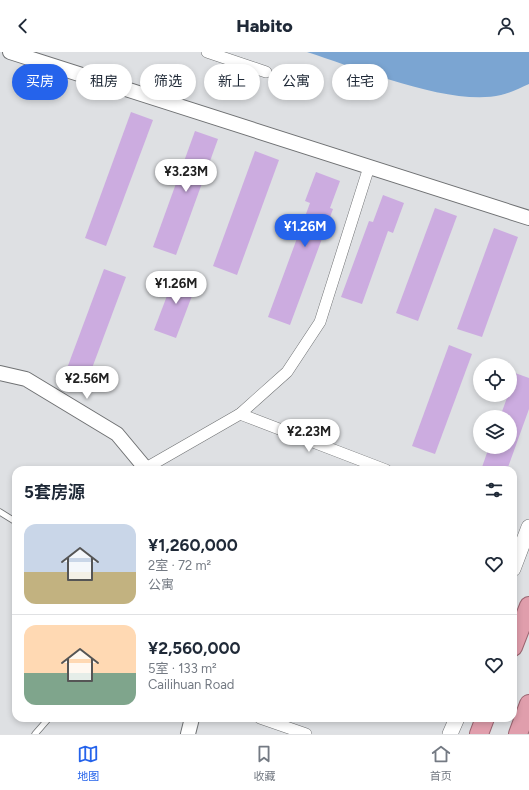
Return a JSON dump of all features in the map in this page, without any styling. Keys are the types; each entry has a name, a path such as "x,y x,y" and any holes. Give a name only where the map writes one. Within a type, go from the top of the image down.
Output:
{"highway":[{"path":"517,637 529,606"},
{"path":"518,734 529,704"},
{"path":"479,734 484,722"}],"main road":[{"path":"517,558 529,527"},
{"path":"450,734 455,722"}],"street":[{"path":"10,52 529,218"},
{"path":"207,52 266,72"},
{"path":"151,466 240,414 287,372 320,322 369,167"},
{"path":"0,373 26,379 117,434 144,466"},
{"path":"240,414 376,466"},
{"path":"188,734 191,722"},
{"path":"272,722 306,734"}],"lane":[{"path":"0,512 12,520"},
{"path":"34,734 47,722"}],"water":[{"path":"307,52 529,52 529,84 501,95 480,97 457,96 431,91 388,79 388,64 342,64"}],"building":[{"path":"131,112 153,120 106,246 85,238"},
{"path":"195,131 218,139 176,255 153,247"},
{"path":"255,151 279,160 237,275 213,266"},
{"path":"316,172 340,181 330,208 333,209 290,325 268,317 310,203 305,201"},
{"path":"383,195 404,203 393,233 388,231 362,304 341,297 369,221 373,222"},
{"path":"435,208 457,216 418,321 396,313"},
{"path":"494,228 518,237 482,337 457,329"},
{"path":"104,269 126,277 88,379 66,371"},
{"path":"176,272 198,280 176,338 154,330"},
{"path":"449,345 472,354 435,454 412,446"},
{"path":"517,374 529,378 529,409 517,442 517,410 503,410 505,402 517,402"},
{"path":"487,454 513,454 508,466 482,466"}]}
